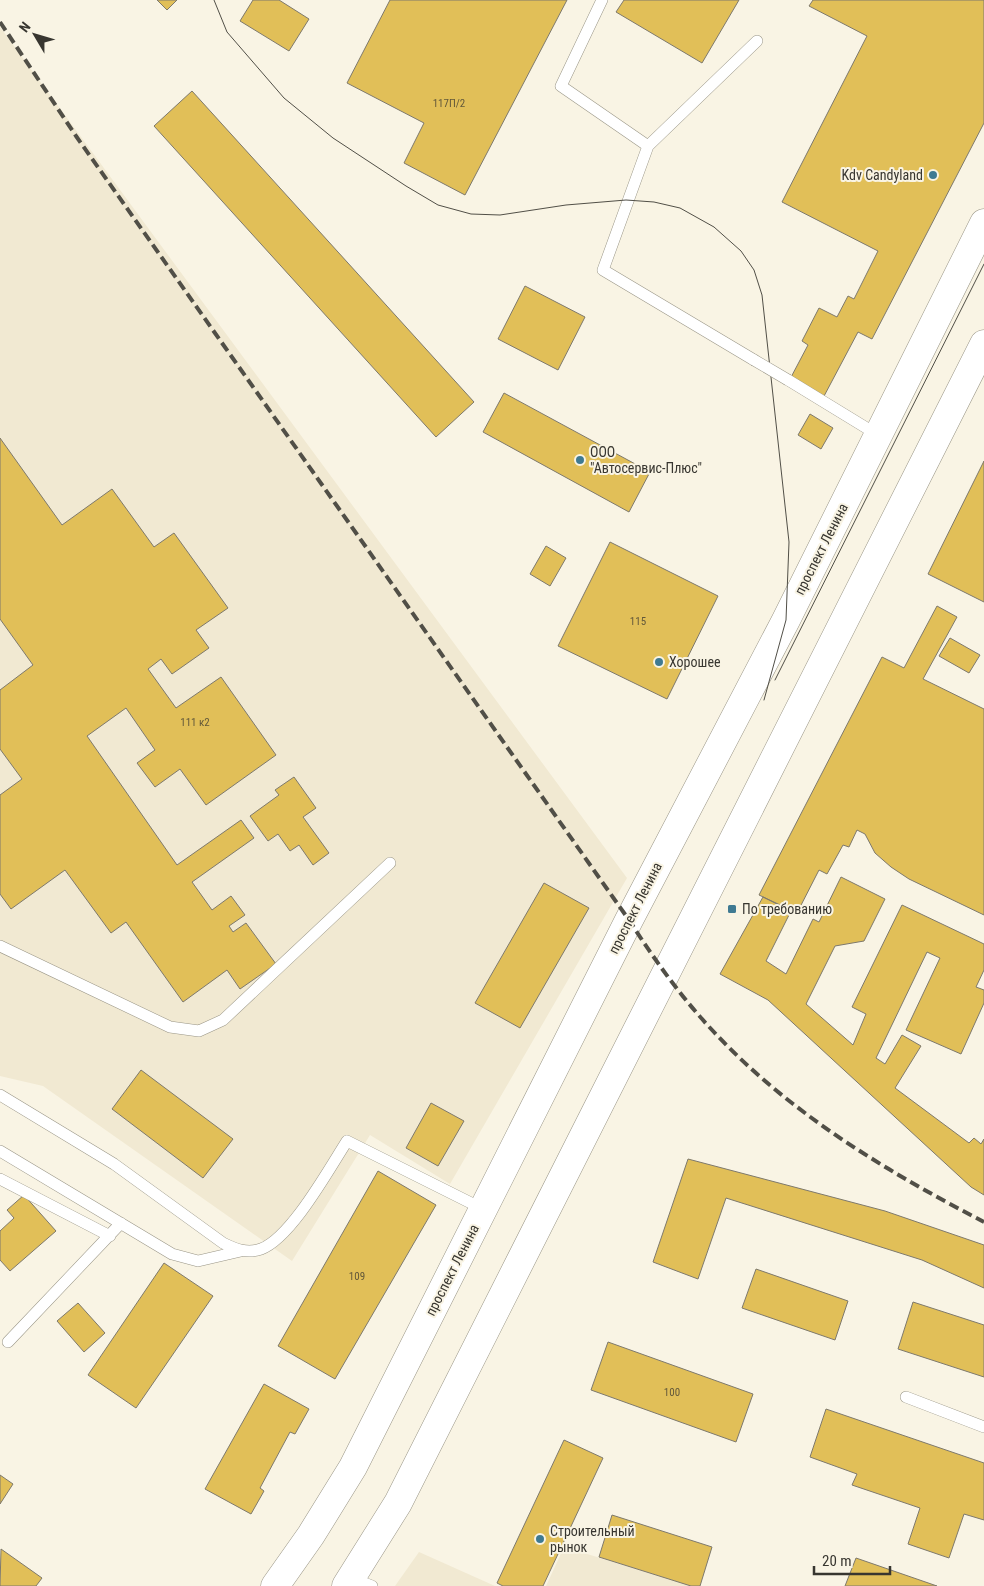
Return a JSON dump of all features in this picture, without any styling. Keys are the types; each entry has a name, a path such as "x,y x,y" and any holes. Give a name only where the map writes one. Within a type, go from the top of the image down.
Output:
{"main road":[{"name":"проспект Ленина","path":"274,1586 311,1535 353,1467 629,920 786,620 984,223"},
{"path":"356,1583 984,344"}],"lane":[{"path":"602,0 561,86 648,146"},
{"path":"757,41 648,146 603,270 878,435"},
{"path":"0,946 170,1027 199,1031 223,1020 390,863"},
{"path":"0,1095 114,1164 224,1243 241,1251"},
{"path":"0,1151 172,1254 198,1262 241,1251 261,1249 291,1226 347,1141 483,1209"},
{"path":"0,1179 110,1236"},
{"path":"8,1342 121,1224"},
{"path":"906,1397 984,1427"}],"shaded area":[{"path":"0,27 627,878 450,1184 370,1135 292,1261 43,1086 0,1076"},
{"path":"564,1547 686,1584 690,1586 546,1586"},
{"path":"419,1552 495,1586 395,1586"}],"building":[{"path":"157,0 177,0 167,10"},
{"path":"253,0 279,0 309,19 289,51 240,21"},
{"path":"390,0 567,0 465,195 404,163 424,123 347,83"},
{"path":"624,0 739,0 702,63 616,12"},
{"path":"813,0 984,0 984,123 872,339 858,332 823,398 789,381 808,345 802,341 819,308 837,317 848,296 854,299 878,251 782,202 867,36 809,6"},
{"path":"192,91 474,402 436,437 154,126"},
{"path":"525,286 585,317 558,370 498,339"},
{"path":"504,393 650,472 629,512 483,432"},
{"path":"810,414 833,428 821,449 798,435"},
{"path":"0,438 62,525 112,489 154,547 174,533 228,608 196,630 209,648 172,674 161,659 148,669 176,708 221,677 276,755 206,805 180,769 155,787 137,763 155,750 126,708 87,736 177,865 241,820 254,838 192,882 212,910 231,896 245,915 229,926 233,932 246,923 276,964 240,989 227,970 183,1002 126,922 111,933 65,870 11,909 0,894 0,795 22,779 0,749 0,690 33,665 0,619"},
{"path":"984,461 984,602 928,574"},
{"path":"610,542 718,596 667,699 558,646"},
{"path":"546,546 566,558 550,586 530,574"},
{"path":"937,606 957,617 923,679 984,709 984,915 909,879 891,867 875,853 865,834 857,830 849,847 843,845 827,874 819,870 797,913 759,895 882,657 904,668"},
{"path":"950,638 980,655 969,673 939,656"},
{"path":"294,777 316,808 303,817 329,853 313,865 299,845 290,851 278,834 268,841 250,816 279,795 275,790"},
{"path":"841,877 885,899 864,941 835,946 806,1004 853,1045 866,1014 852,1007 902,905 984,944 984,970 976,987 984,990 984,1003 961,1054 906,1030 940,958 927,952 876,1058 885,1064 902,1035 921,1046 895,1088 969,1143 974,1138 981,1144 984,1139 984,1195 971,1187 768,1000 720,974 763,897 791,911 766,961 786,974 813,919 819,922"},
{"path":"544,883 589,908 520,1028 475,1003"},
{"path":"141,1070 233,1139 203,1178 112,1109"},
{"path":"431,1103 464,1121 438,1166 406,1148"},
{"path":"688,1159 885,1211 984,1245 984,1288 922,1260 726,1198 698,1279 653,1262"},
{"path":"378,1171 436,1205 335,1379 278,1346"},
{"path":"24,1195 56,1231 10,1271 0,1260 0,1231 14,1218 7,1210"},
{"path":"164,1263 213,1296 136,1408 88,1375"},
{"path":"756,1269 848,1301 835,1340 742,1308"},
{"path":"913,1302 984,1325 984,1377 898,1349"},
{"path":"78,1303 105,1333 84,1352 57,1321"},
{"path":"608,1342 753,1394 736,1442 591,1390"},
{"path":"264,1384 309,1409 295,1434 290,1432 260,1488 264,1491 251,1514 205,1489"},
{"path":"826,1409 984,1463 984,1520 964,1514 949,1558 908,1544 920,1508 852,1485 857,1474 810,1457"},
{"path":"564,1440 603,1458 543,1586 503,1586 497,1583"},
{"path":"0,1475 13,1484 0,1504"},
{"path":"612,1515 712,1547 700,1586 691,1586 599,1557"},
{"path":"1,1549 42,1578 36,1586 0,1586"},
{"path":"856,1558 937,1586 845,1586"}],"tram line":[{"path":"214,0 227,32 284,98 333,138 438,205 471,214 500,215 566,205 626,200 654,202 680,208 714,227 741,251 754,270 762,295 789,542 786,620 764,700"},
{"path":"775,680 984,264"}],"railway":[{"path":"0,22 76,136 658,963 690,1005 742,1061 806,1114 875,1161 984,1222"}],"place":[{"name":"Kdv Candyland","path":"933,175"},
{"name":"ООО \"Автосервис-Плюс\"","path":"580,460"},
{"name":"Хорошее","path":"659,662"},
{"name":"По требованию","path":"732,909"},
{"name":"Строительный рынок","path":"540,1539"}]}
